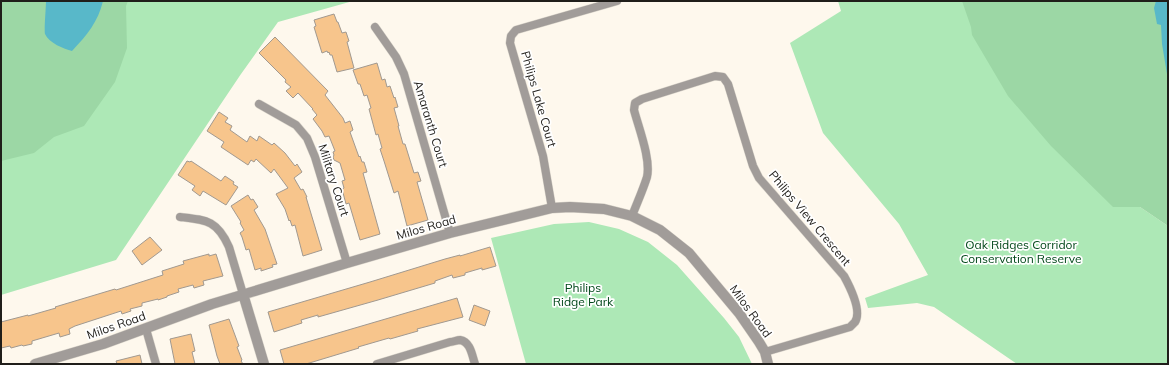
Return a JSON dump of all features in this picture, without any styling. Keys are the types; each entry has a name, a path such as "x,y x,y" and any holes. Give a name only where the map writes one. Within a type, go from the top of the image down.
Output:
{"street":[{"name":"Philips Lake Court","path":"552,208 543,156 510,43 511,36 516,30 617,1"},
{"name":"Amaranth Court","path":"375,27 396,57 404,74 450,233"},
{"name":"Philips View Crescent","path":"632,216 647,177 648,169 648,160 634,110 635,103 642,99 715,76 723,77 728,84 753,166 759,178 844,276 850,288 857,313 855,321 850,327 764,352"},
{"name":"Military Court","path":"259,104 296,125 307,138 315,156 347,263"},
{"name":"Milos Road","path":"35,364 51,362 212,304 347,263 450,233 552,208 570,206 604,209 632,216 660,230 689,253 739,313 759,342 768,364"},
{"path":"180,217 200,219 209,223 217,228 226,240 264,364"},
{"path":"146,329 156,364"},
{"path":"377,364 460,340 466,343 470,348 475,364"}],"green space":[{"path":"1,1 353,1 278,22 241,74 116,260 1,295"},
{"path":"1,1 128,1 126,6 127,48 115,82 84,126 54,137 34,153 1,161"},
{"name":"Oak Ridges Corridor Conservation Reserve","path":"838,1 983,1 1140,207 1168,226 1168,364 1017,364 934,307 917,303 868,308 865,298 928,275 899,224 823,133 790,43 841,11"},
{"path":"962,1 1159,1 1168,35 1168,226 1140,207 1113,207 1051,146 1008,96 972,35 971,27"},
{"name":"Philips Ridge Park","path":"589,222 619,229 648,242 677,265 739,337 752,364 526,364 491,238 554,224"}],"water":[{"path":"46,1 103,1 95,22 72,51 53,43 45,34"},
{"path":"1156,1 1168,1 1168,80 1162,44 1161,25 1157,24 1154,8"}],"building":[{"path":"334,14 342,33 346,32 354,68 337,72 332,55 330,55 327,51 322,53 314,27 316,26 314,20"},
{"path":"275,37 328,91 325,95 343,118 345,123 350,121 353,130 350,132 359,157 360,156 362,162 364,162 367,172 363,173 380,234 360,240 349,203 346,204 342,189 344,188 342,181 345,180 340,163 334,160 333,152 335,151 329,136 325,137 313,119 317,115 313,109 298,93 293,98 286,91 291,87 259,53"},
{"path":"377,63 382,80 385,79 387,87 390,86 394,98 395,97 398,107 394,108 403,144 405,144 414,173 418,172 421,181 417,182 428,220 407,226 398,191 394,193 380,149 382,148 378,134 376,135 367,95 364,96 353,70"},
{"path":"219,112 228,118 225,122 232,126 230,130 247,142 250,136 257,141 259,136 272,145 274,143 285,153 295,166 297,164 302,172 294,178 301,190 303,189 307,197 322,250 303,256 295,225 292,226 285,209 276,194 288,188 274,169 271,173 256,159 254,162 251,160 248,165 221,147 224,142 207,131"},
{"path":"187,161 191,161 221,181 225,176 234,182 233,184 238,187 226,205 203,191 200,196 192,190 195,186 178,175"},
{"path":"248,195 251,200 253,199 258,207 254,210 265,229 277,264 261,271 261,268 255,270 249,249 246,250 240,233 244,230 240,223 241,222 231,206"},
{"path":"150,237 162,250 142,265 132,251"},
{"path":"490,247 496,266 482,270 482,268 453,278 452,275 435,281 435,283 378,300 318,317 318,315 301,320 302,323 274,332 268,312"},
{"path":"209,254 209,256 216,254 223,276 203,281 204,285 194,288 193,285 178,289 179,292 158,300 142,303 142,306 130,309 131,311 122,314 121,311 75,326 69,329 70,334 60,337 59,333 32,341 32,344 11,348 10,346 1,348 1,322 56,308 55,307 163,275 162,271 184,264 183,261"},
{"path":"457,298 463,317 417,329 418,331 358,347 359,348 306,364 284,364 280,350"},
{"path":"474,305 490,311 485,326 469,320"},
{"path":"229,319 239,346 237,347 243,364 220,364 217,356 209,325"},
{"path":"191,334 195,351 192,352 195,364 175,364 170,339"},
{"path":"140,355 142,364 117,364 116,361"}]}
